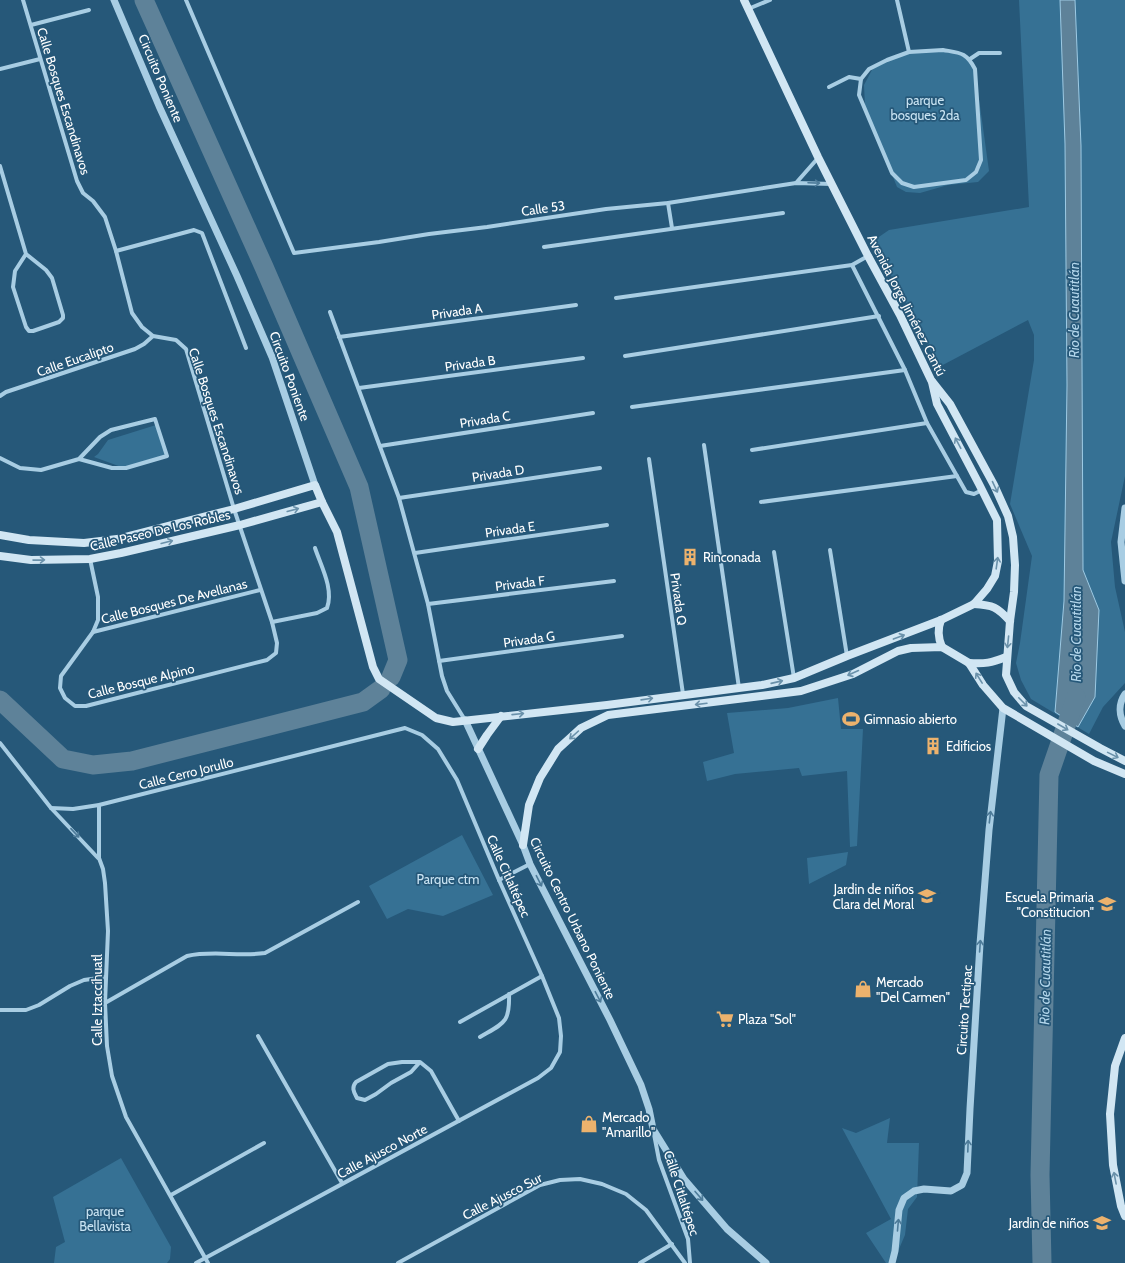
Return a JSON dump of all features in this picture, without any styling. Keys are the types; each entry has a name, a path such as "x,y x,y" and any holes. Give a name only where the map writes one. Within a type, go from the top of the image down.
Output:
{"main road":[{"name":"Avenida Jorge Jiménez Cantú","path":"744,0 818,157 868,256 900,314 932,382 950,404 994,485 1008,516 1013,537 1015,565 1014,592 1006,657 1006,675 1014,692 1026,706 1100,748"},
{"path":"932,382 937,404 997,520 998,561 995,576 987,589 974,604 941,620 938,638 942,647"},
{"name":"Circuito Poniente","path":"315,485 336,532 373,667 379,679 436,718 453,722 607,705 762,685 794,678 846,656 941,620"},
{"name":"Calle Paseo De Los Robles","path":"0,535 29,540 84,543 117,539 234,509 315,485"},
{"name":"Calle Paseo De Los Robles","path":"0,556 31,560 90,559 240,525 322,502"},
{"path":"974,604 987,605 998,609 1010,621"},
{"path":"523,845 530,805 540,778 558,749 581,728 608,715 801,691 853,674 898,651 911,648 942,647 969,663 983,664 1006,657"},
{"path":"969,663 983,685 1003,708 1094,761 1125,774"},
{"path":"478,749 501,716"},
{"path":"1094,761 1100,748 1125,761"},
{"path":"1125,1038 1115,1066 1110,1114 1113,1165 1121,1206 1125,1216"}],"street":[{"name":"Calle Bosques Escandinavos","path":"23,0 77,181 83,193 93,201 104,217 116,251 132,313 142,327 153,336 176,340 186,349 234,509 272,622 277,643 276,653"},
{"name":"Circuito Poniente","path":"114,0 159,106 272,356 315,485"},
{"name":"Calle 53","path":"186,0 294,253 487,227 606,209 668,203 796,183 832,184"},
{"path":"748,9 770,0"},
{"path":"897,0 909,52"},
{"path":"31,26 89,10"},
{"path":"942,50 963,54 970,59 975,69 981,160 976,172 966,180 914,187 902,183 892,174 859,95 861,79 869,69 887,60 909,52 942,50"},
{"path":"970,59 979,53 1000,53"},
{"path":"0,69 40,59"},
{"path":"829,87 849,77 861,79"},
{"path":"796,183 818,157"},
{"path":"0,166 26,254 46,270 52,278 63,314 63,318 59,322 33,331 30,331 26,327 13,287 15,271 26,254"},
{"path":"668,203 672,228"},
{"path":"544,247 783,213"},
{"path":"116,251 194,230 202,233 246,348"},
{"path":"616,298 852,265 868,256"},
{"path":"852,265 905,370 927,423 966,492 974,494 982,490"},
{"name":"Privada A","path":"339,337 576,305"},
{"path":"330,312 399,498 428,604 442,676 447,691 465,720"},
{"path":"625,356 879,316"},
{"name":"Calle Eucalipto","path":"0,396 6,392 135,349 144,344 153,336"},
{"name":"Privada B","path":"359,388 583,358"},
{"path":"632,407 905,370"},
{"name":"Privada C","path":"380,446 593,413"},
{"path":"0,458 20,468 40,470 80,459 112,468 126,468 167,456 155,419 111,430 100,437 80,459"},
{"path":"752,450 927,423"},
{"path":"704,445 739,688"},
{"name":"Privada Q","path":"649,459 683,694"},
{"name":"Privada D","path":"399,498 600,468"},
{"path":"761,502 957,476"},
{"path":"1125,508 1121,542 1125,581"},
{"name":"Privada E","path":"415,552 607,525"},
{"path":"272,622 317,613 327,608 329,601 327,583 315,548"},
{"path":"830,550 846,656"},
{"path":"774,552 794,678"},
{"name":"Calle Bosque Alpino","path":"90,559 98,597 98,620 93,632 61,676 60,688 65,698 75,706 86,706 267,660 276,653"},
{"name":"Privada F","path":"428,604 614,581"},
{"name":"Calle Bosques De Avellanas","path":"93,632 260,590"},
{"name":"Privada G","path":"439,661 622,636"},
{"path":"1125,694 1122,699 1120,712 1125,726"},
{"name":"Circuito Tectipac","path":"892,1263 895,1251 899,1210 904,1198 914,1191 924,1189 951,1191 962,1185 967,1173 980,944 989,830 1003,708"},
{"name":"Circuito Centro Urbano Poniente","path":"465,720 523,845 530,864 610,1020 641,1085 649,1109 653,1129"},
{"name":"Calle Cerro Jorullo","path":"51,808 73,809 99,805 405,728"},
{"name":"Calle Citlaltépec","path":"405,728 422,734 438,749 457,780 559,1018 561,1036 560,1052"},
{"path":"0,743 51,808"},
{"name":"Calle Iztaccíhuatl","path":"99,805 99,858 103,869 105,883 108,931 105,1003 107,1046 112,1076 126,1117 208,1263"},
{"name":"Calle Iztaccíhuatl","path":"51,808 99,858"},
{"path":"499,880 530,864"},
{"path":"105,1003 187,956 196,954 252,955 265,953 358,902"},
{"path":"460,1022 542,976"},
{"path":"0,1010 26,1010 39,1005 84,980 106,977"},
{"path":"480,1037 497,1028 507,1019 510,1008 509,994"},
{"path":"258,1036 342,1183"},
{"name":"Calle Ajusco Norte","path":"196,1263 538,1078 551,1068 560,1052"},
{"path":"420,1062 411,1072 391,1082 376,1094 365,1100 357,1098 353,1090 353,1085 356,1082 388,1064 420,1062 430,1071 459,1121"},
{"path":"653,1129 684,1179 727,1229 766,1263"},
{"name":"Calle Citlaltépec","path":"653,1129 659,1160 688,1239 690,1263"},
{"path":"171,1195 264,1143"},
{"name":"Calle Ajusco Sur","path":"398,1263 540,1185 560,1180 580,1179 602,1184 626,1194 646,1210 685,1263"},
{"path":"640,1263 672,1244"}],"green space":[{"path":"1019,0 1125,0 1125,476 1111,542 1115,587 1125,632 1125,683 1103,707 1089,734 1031,699 1021,680 1016,663 1032,556 1010,504 1034,360 1034,335 1028,320 939,367 873,241 889,230 1029,207"},
{"name":"parque bosques 2da","path":"948,51 969,58 974,63 989,171 978,182 948,185 920,193 906,192 897,187 865,106 864,85 873,68 888,61 914,52"},
{"path":"156,425 166,455 124,468 94,457 108,440"},
{"path":"838,698 841,729 863,729 857,846 850,847 847,771 802,776 799,768 735,774 707,781 703,762 734,753 727,713 788,708"},
{"name":"Parque ctm","path":"462,835 493,895 443,916 408,909 387,919 369,886"},
{"path":"848,852 846,865 809,884 807,858"},
{"path":"890,1118 887,1143 919,1143 917,1197 908,1209 905,1235 893,1263 886,1263 866,1233 891,1219 842,1128 856,1133"},
{"name":"parque Bellavista","path":"121,1158 171,1247 170,1259 167,1263 54,1263 56,1247 65,1242 53,1197"}],"water":[{"path":"1060,0 1075,0 1081,146 1083,570 1099,610 1095,697 1078,727 1055,712 1064,601 1067,385 1065,144"}],"waterway":[{"path":"144,0 264,267 359,487 398,660 391,677"},
{"path":"0,700 63,759 93,765 132,761 363,702 381,689"},
{"name":"Rio de Cuautitlán","path":"1042,1263 1040,1175 1049,775 1076,697"}],"place":[{"name":"Rinconada","path":"690,557"},
{"name":"Gimnasio abierto","path":"851,719"},
{"name":"Edificios","path":"933,746"},
{"name":"Jardin de niños Clara del Moral","path":"927,896"},
{"name":"Escuela Primaria \"Constitucion\"","path":"1107,904"},
{"name":"Mercado \"Del Carmen\"","path":"863,989"},
{"name":"Plaza \"Sol\"","path":"725,1019"},
{"name":"Mercado \"Amarillo\"","path":"589,1124"},
{"name":"Jardin de niños","path":"1102,1223"}]}
